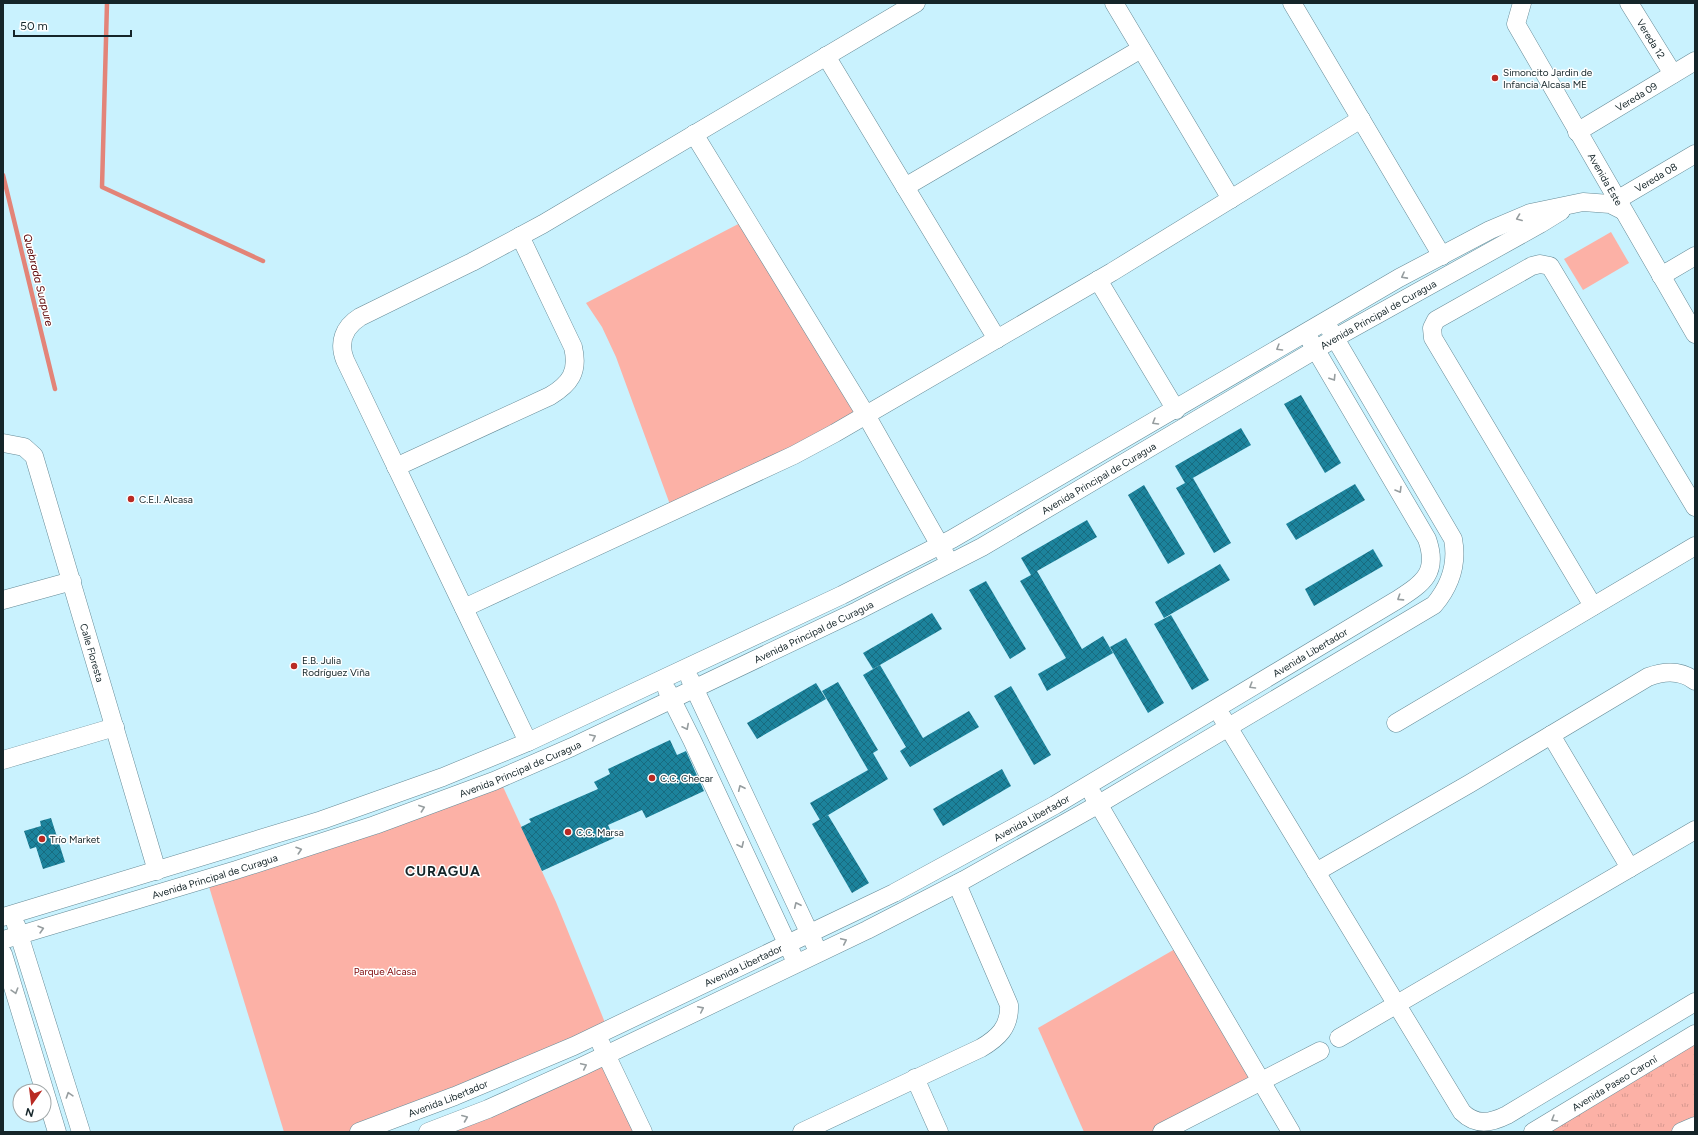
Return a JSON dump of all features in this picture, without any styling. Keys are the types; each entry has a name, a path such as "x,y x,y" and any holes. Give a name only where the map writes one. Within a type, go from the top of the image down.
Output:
{"street":[{"path":"528,742 344,360 341,346 348,326 360,317 520,236 916,3"},
{"path":"1114,3 1231,199"},
{"path":"1292,3 1442,256"},
{"name":"Avenida Este","path":"1522,3 1516,24 1619,205 1695,334"},
{"name":"Vereda 12","path":"1629,3 1673,74"},
{"path":"905,187 1141,49"},
{"path":"826,56 997,339"},
{"name":"Vereda 09","path":"1577,132 1695,61"},
{"path":"464,608 794,454 866,415 1098,280 1361,119"},
{"path":"694,134 866,415 950,564"},
{"name":"Vereda 08","path":"1619,205 1695,154"},
{"name":"Avenida Principal de Curagua","path":"8,916 257,840 391,796 444,777 528,742 842,595 940,545 1176,410 1325,321 1442,256 1510,221 1530,213 1571,204 1597,202 1619,205"},
{"name":"Avenida Principal de Curagua","path":"11,938 236,870 440,802 550,757 672,700 950,564 1025,523 1335,338 1540,224 1571,204"},
{"path":"396,468 550,396 565,385 571,378 576,364 573,347 520,236"},
{"path":"1661,276 1695,256"},
{"path":"1593,606 1433,338 1432,328 1436,320 1532,266 1540,264 1550,266 1695,507"},
{"path":"1098,280 1176,410"},
{"name":"Avenida Libertador","path":"428,1132 530,1090 606,1055 819,953 957,884 1099,804 1434,605 1442,595 1452,573 1455,550 1453,539 1325,321"},
{"name":"Avenida Libertador","path":"359,1132 455,1096 597,1035 888,896 972,851 1087,785 1397,600 1423,582 1430,568 1430,549 1419,525 1305,333"},
{"name":"Calle Floresta","path":"10,444 30,451 34,456 157,871"},
{"path":"1396,723 1695,546"},
{"path":"3,600 72,581"},
{"path":"685,669 819,953"},
{"path":"1316,872 1469,784 1648,677 1662,673 1674,672 1686,675 1695,681"},
{"path":"662,680 692,740 797,963"},
{"path":"1216,707 1462,1112 1471,1119 1484,1122 1495,1121 1507,1115 1695,1002"},
{"path":"3,760 115,727"},
{"path":"1551,735 1630,868"},
{"path":"1087,785 1291,1132"},
{"path":"1339,1038 1695,830"},
{"path":"802,1132 991,1042 1003,1032 1009,1016 1009,1005 957,884"},
{"path":"8,916 11,938 81,1132"},
{"path":"3,954 57,1132"},
{"name":"Avenida Paseo Caroní","path":"1533,1132 1695,1034"},
{"path":"597,1035 643,1132"},
{"path":"1162,1132 1320,1051"},
{"path":"915,1078 939,1132"},
{"path":"1681,1132 1695,1126"}],"green space":[{"path":"746,220 866,415 672,510 616,357 602,327 586,303"},
{"path":"1611,232 1629,263 1583,290 1564,259"},
{"name":"Parque Alcasa","path":"499,778 556,902 608,1030 359,1132 284,1132 207,880"},
{"path":"1182,945 1262,1082 1162,1132 1084,1132 1038,1028"},
{"path":"1695,1034 1695,1132 1533,1132"},
{"path":"606,1055 643,1132 428,1132"}],"building":[{"path":"1301,395 1341,463 1325,473 1284,404"},
{"path":"1241,428 1251,445 1191,479 1193,478 1231,543 1214,553 1176,488 1185,483 1175,466"},
{"path":"1355,484 1365,500 1296,540 1286,524"},
{"path":"1144,485 1185,554 1168,564 1128,495"},
{"path":"1087,520 1097,537 1037,571 1082,649 1103,636 1113,653 1047,691 1038,674 1066,658 1020,581 1031,575 1021,558"},
{"path":"1373,549 1383,566 1314,606 1305,589"},
{"path":"1220,564 1230,580 1164,618 1155,602"},
{"path":"986,581 1026,649 1010,659 969,590"},
{"path":"932,613 942,629 873,669 863,653"},
{"path":"1171,615 1209,680 1192,690 1154,624"},
{"path":"1126,638 1164,703 1148,713 1110,647"},
{"path":"880,665 923,738 969,711 979,727 910,767 900,751 906,747 863,675"},
{"path":"838,682 878,750 873,753 888,779 820,820 810,803 868,770 822,691"},
{"path":"816,683 826,699 757,739 747,723"},
{"path":"1011,686 1051,755 1034,765 994,696"},
{"path":"670,740 677,755 686,751 704,791 646,818 642,810 608,825 614,838 542,871 521,827 531,822 529,819 598,789 594,782 610,774 608,769"},
{"path":"1002,769 1011,786 943,826 933,809"},
{"path":"828,815 869,883 852,893 812,824"},
{"name":"Trío Market","path":"51,818 65,862 43,869 36,847 30,849 24,831 41,826 40,821"}],"waterway":[{"path":"107,3 102,187 263,261"},
{"name":"Quebrada Suapure","path":"3,175 55,389"}],"place":[{"name":"Simoncito Jardin de Infancia Alcasa ME","path":"1495,78"},
{"name":"C.E.I. Alcasa","path":"131,499"},
{"name":"E.B. Julia Rodríguez Viña","path":"294,666"},
{"name":"C.C. Checar","path":"652,778"},
{"name":"C.C. Marsa","path":"568,832"},
{"name":"Trío Market","path":"42,839"}],"district":[{"name":"CURAGUA","path":"443,871"}]}
